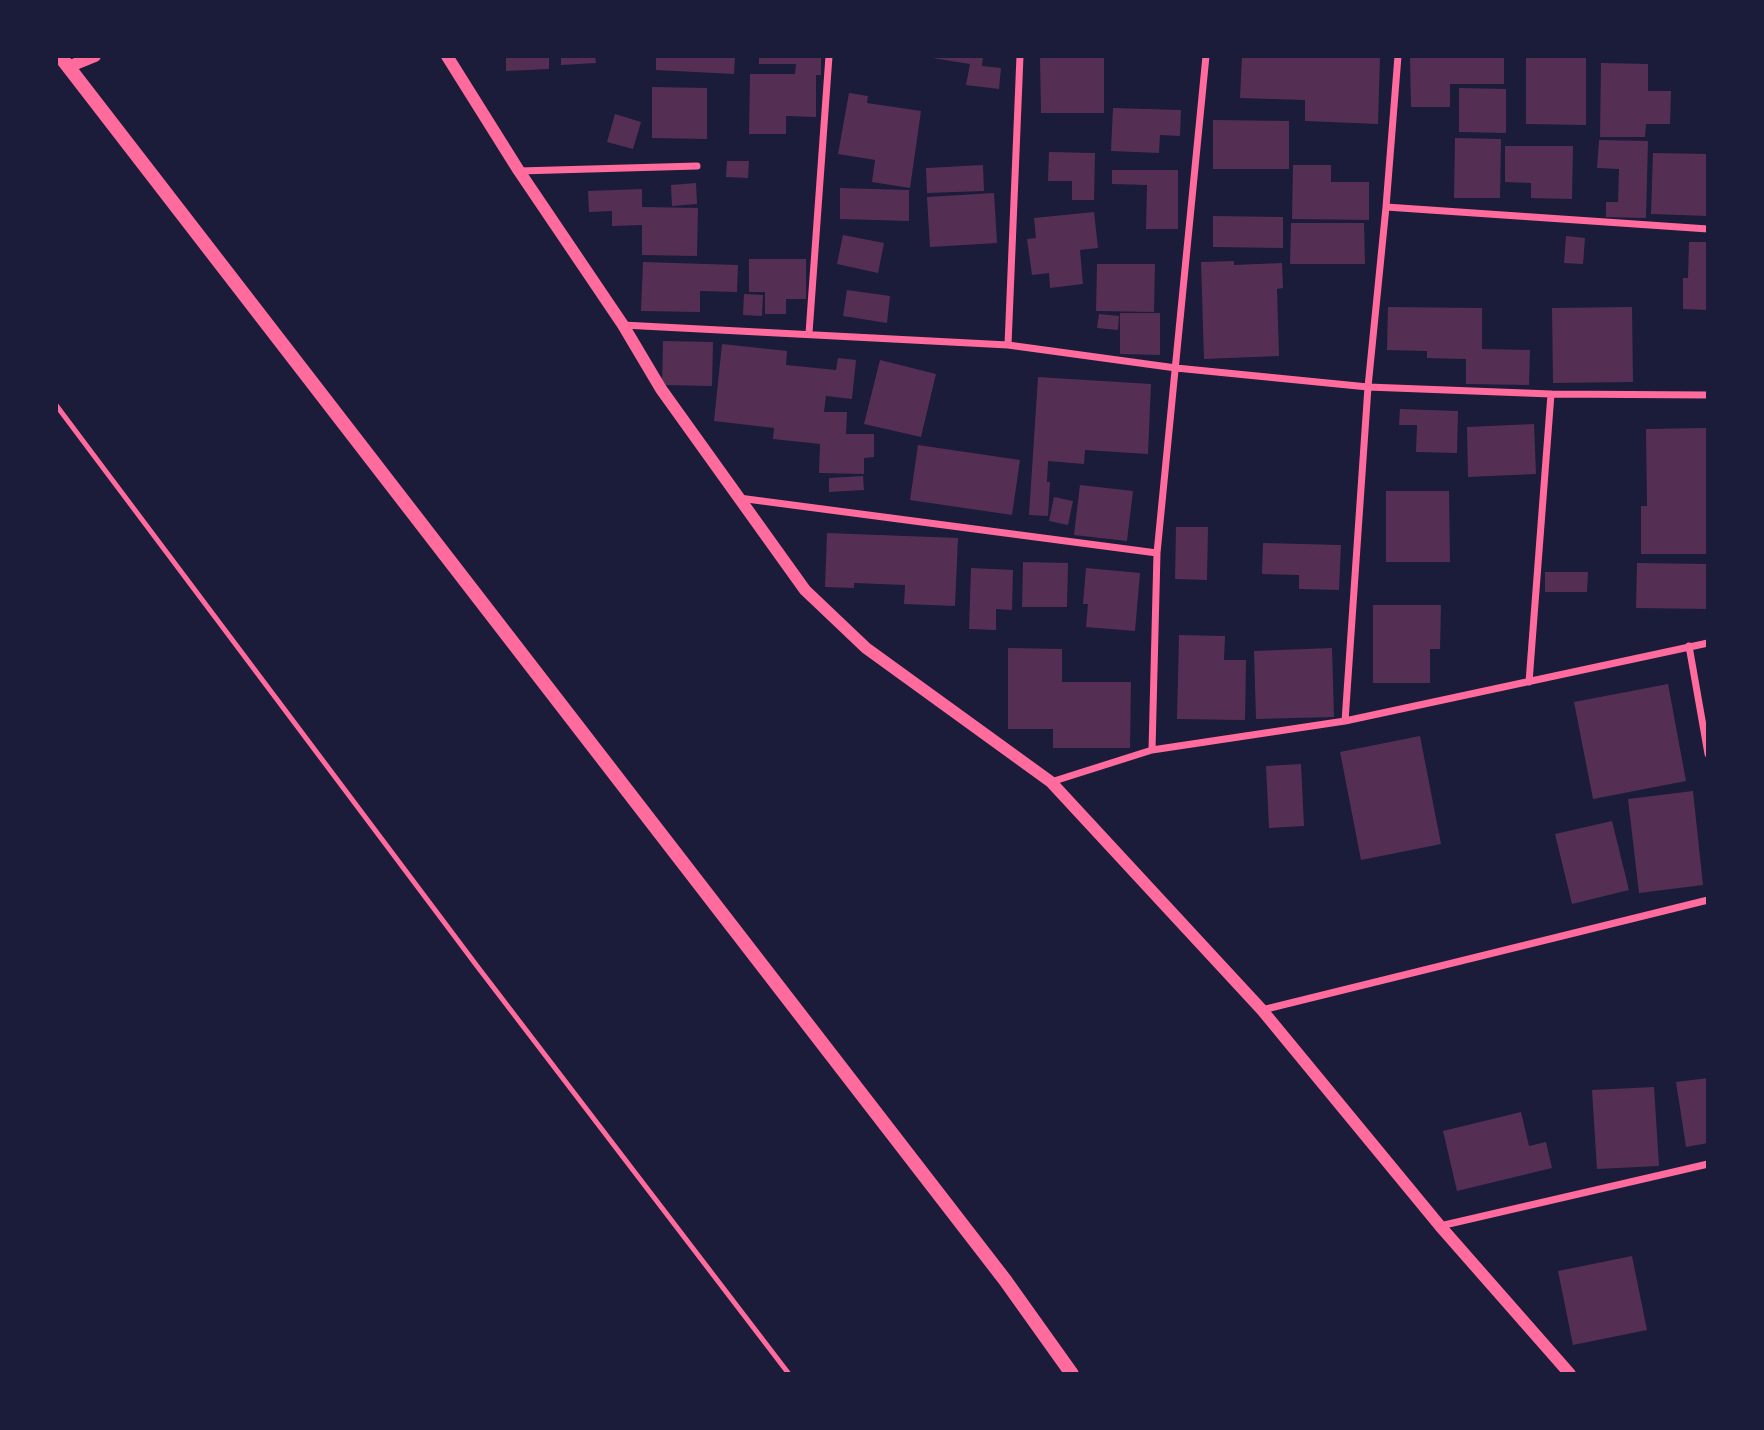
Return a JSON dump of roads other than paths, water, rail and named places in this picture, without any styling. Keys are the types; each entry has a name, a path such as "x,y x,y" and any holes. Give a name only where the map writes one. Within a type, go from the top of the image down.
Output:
{"main road":[{"path":"64,62 997,1269 1072,1374"}],"street":[{"path":"64,62 95,56"},
{"path":"447,56 519,172 622,325 661,389 805,590 866,648 1051,782 1262,1010 1440,1226 1570,1374"},
{"path":"809,333 829,56"},
{"path":"1008,345 1020,56"},
{"path":"1152,750 1157,553 1206,56"},
{"path":"1345,721 1368,387 1398,56"},
{"path":"519,172 697,166"},
{"path":"1386,207 1708,229"},
{"path":"622,325 1008,345 1176,368 1368,387 1551,394 1708,395"},
{"path":"1529,682 1551,394"},
{"path":"739,498 1157,553"},
{"path":"1051,782 1152,750 1345,721 1708,643"},
{"path":"1689,646 1708,754"},
{"path":"1262,1010 1708,901"},
{"path":"1440,1226 1708,1164"}],"lane":[{"path":"56,405 477,966 789,1374"}]}
